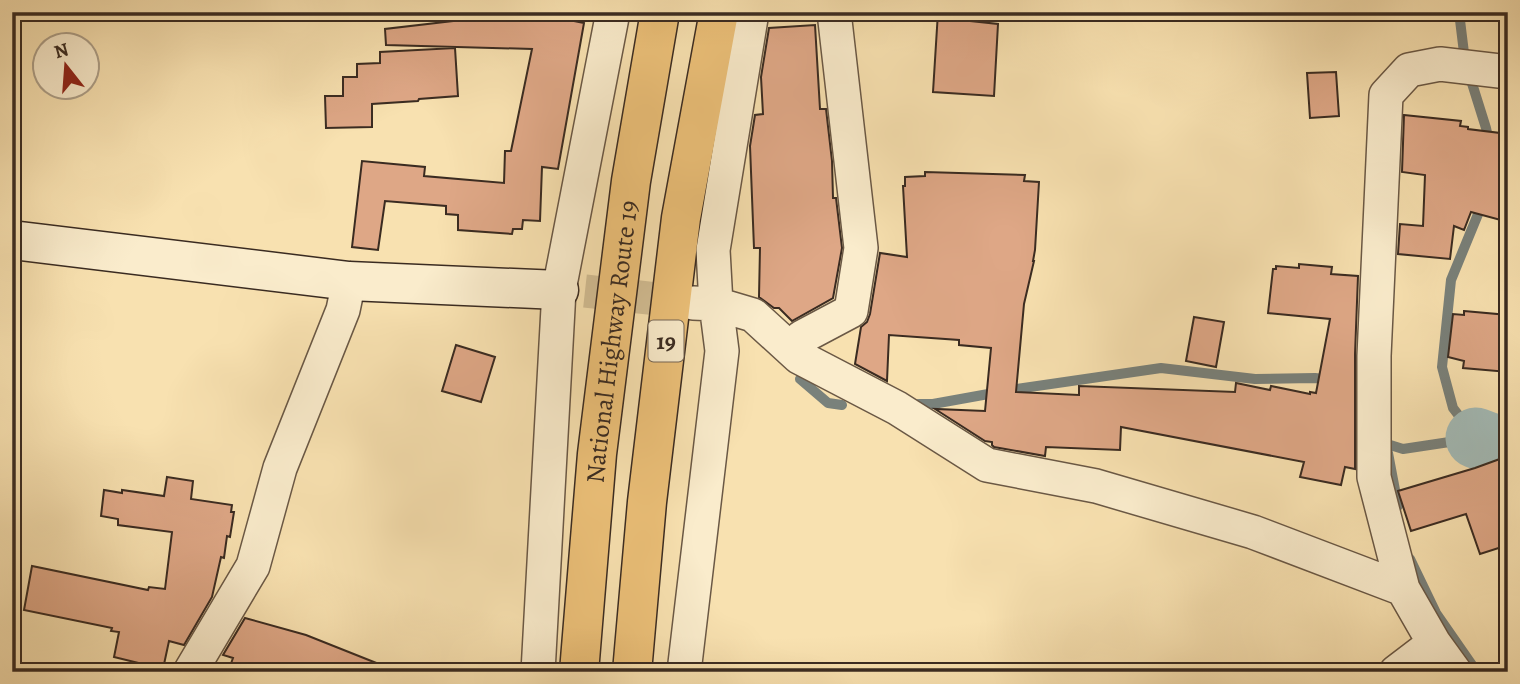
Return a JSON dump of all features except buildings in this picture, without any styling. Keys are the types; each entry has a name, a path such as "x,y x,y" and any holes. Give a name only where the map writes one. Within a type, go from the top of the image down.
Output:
{"highway":[{"name":"National Highway Route 19","path":"579,672 599,440 631,181 660,12"},
{"name":"National Highway Route 19","path":"632,672 647,502 681,218 719,12"}],"street":[{"path":"538,672 572,291 613,12"},
{"path":"684,672 722,351 705,304 752,12"},
{"path":"799,357 802,337 851,311 860,248 834,12"},
{"path":"1455,672 1402,589 1374,477 1374,356 1386,95 1409,70 1440,64 1508,72"},
{"path":"12,240 349,281 572,291"},
{"path":"190,672 253,566 281,468 343,310 349,281"},
{"path":"705,304 753,315 799,357 897,408 987,465 1096,486 1253,532 1402,589"},
{"path":"1396,672 1434,643"}],"waterway":[{"path":"1459,12 1465,61 1490,146"},
{"path":"1387,444 1403,449 1476,438 1453,408 1442,367 1451,280 1483,202"},
{"path":"919,404 1161,368 1255,379 1332,380"},
{"path":"800,379 828,403 842,405"},
{"path":"1476,438 1508,450"},
{"path":"1388,453 1398,506"},
{"path":"1410,559 1436,613 1477,672"}],"tunnel":[{"path":"585,291 693,303"}]}
